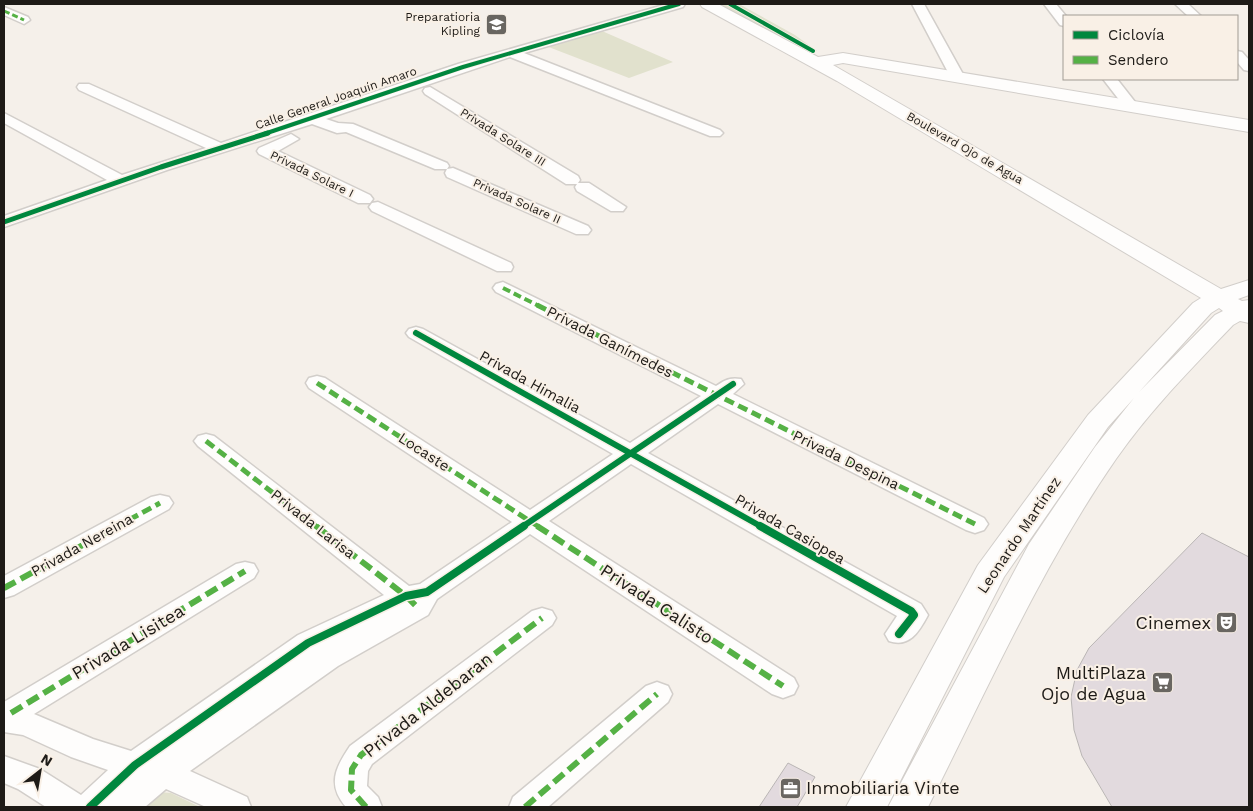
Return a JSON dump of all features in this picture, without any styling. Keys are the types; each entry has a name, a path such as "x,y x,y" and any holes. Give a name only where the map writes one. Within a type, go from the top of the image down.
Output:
{"main road":[{"name":"Boulevard Ojo de Agua","path":"707,4 852,70 1242,302"},
{"name":"Boulevard Ojo de Agua","path":"745,4 825,57 1242,302"},
{"name":"Boulevard Ojo de Agua","path":"825,57 957,76 1249,126"},
{"name":"Leonardo Martínez","path":"908,807 913,759 990,573 1061,473 1092,452 1146,401 1242,302"},
{"name":"Leonardo Martínez","path":"866,807 913,759 1045,544 1092,452"}],"street":[{"name":"Calle General Joaquín Amaro","path":"4,222 220,148 322,119 462,67 679,4"},
{"path":"918,4 957,76"},
{"path":"1050,4 1063,21"},
{"path":"1181,4 1194,15"},
{"path":"4,11 24,20"},
{"path":"511,53 715,133"},
{"path":"1238,56 1249,67"},
{"path":"1111,80 1132,107"},
{"path":"84,87 220,148"},
{"name":"Privada Solare III","path":"346,123 432,93 616,207"},
{"path":"4,117 122,181"},
{"name":"Privada Solare II","path":"322,119 337,128 346,123 582,230"},
{"name":"Privada Solare I","path":"322,119 265,151 371,203 504,278"},
{"name":"Privada Ganímedes","path":"504,278 725,390"},
{"name":"Privada Himalia","path":"416,333 631,453"},
{"name":"Locaste","path":"317,383 531,522"},
{"path":"90,807 328,658 725,390"},
{"name":"Privada Despina","path":"725,390 975,524"},
{"name":"Privada Larisa","path":"206,441 417,599"},
{"name":"Privada Casiopea","path":"631,453 910,611 914,615 914,619 900,634"},
{"name":"Privada Nereina","path":"4,588 160,502"},
{"name":"Privada Calisto","path":"531,522 783,686"},
{"name":"Privada Lisitea","path":"9,714 245,571"},
{"name":"Privada Aldebaran","path":"366,807 351,790 352,769 361,756 542,618"},
{"path":"525,807 657,694"},
{"path":"9,714 81,748 149,769 212,794 235,807"},
{"path":"4,769 29,778 73,807"},
{"path":"122,807 149,769"}],"green space":[{"path":"710,4 739,4 795,35 817,51 804,53"},
{"path":"602,31 673,62 629,78 546,46"},
{"path":"159,792 171,793 200,807 133,807"}],"building":[{"name":"MultiPlaza Ojo de Agua","path":"1202,533 1249,557 1249,807 1112,807 1082,756 1074,730 1071,697 1077,670 1089,648"},
{"name":"Inmobiliaria Vinte","path":"788,763 815,777 797,807 759,807"}],"marked path":[{"path":"4,11 24,20"},
{"path":"503,288 975,524"},
{"path":"317,383 783,686"},
{"path":"206,441 406,596 418,608"},
{"path":"4,588 160,503"},
{"path":"11,713 245,571"},
{"path":"366,807 351,790 352,769 361,755 542,618"},
{"path":"525,807 657,694"}],"cycle path":[{"path":"4,222 161,167 312,119 463,67 679,4"},
{"path":"730,4 813,51"},
{"path":"416,333 911,611 914,615 899,634"},
{"path":"90,807 135,765 308,643 406,596 427,592 733,384"}],"place":[{"name":"Preparatioria Kipling","path":"496,24"},
{"name":"Cinemex","path":"1227,623"},
{"name":"MultiPlaza Ojo de Agua","path":"1162,683"},
{"name":"Inmobiliaria Vinte","path":"790,788"}]}
